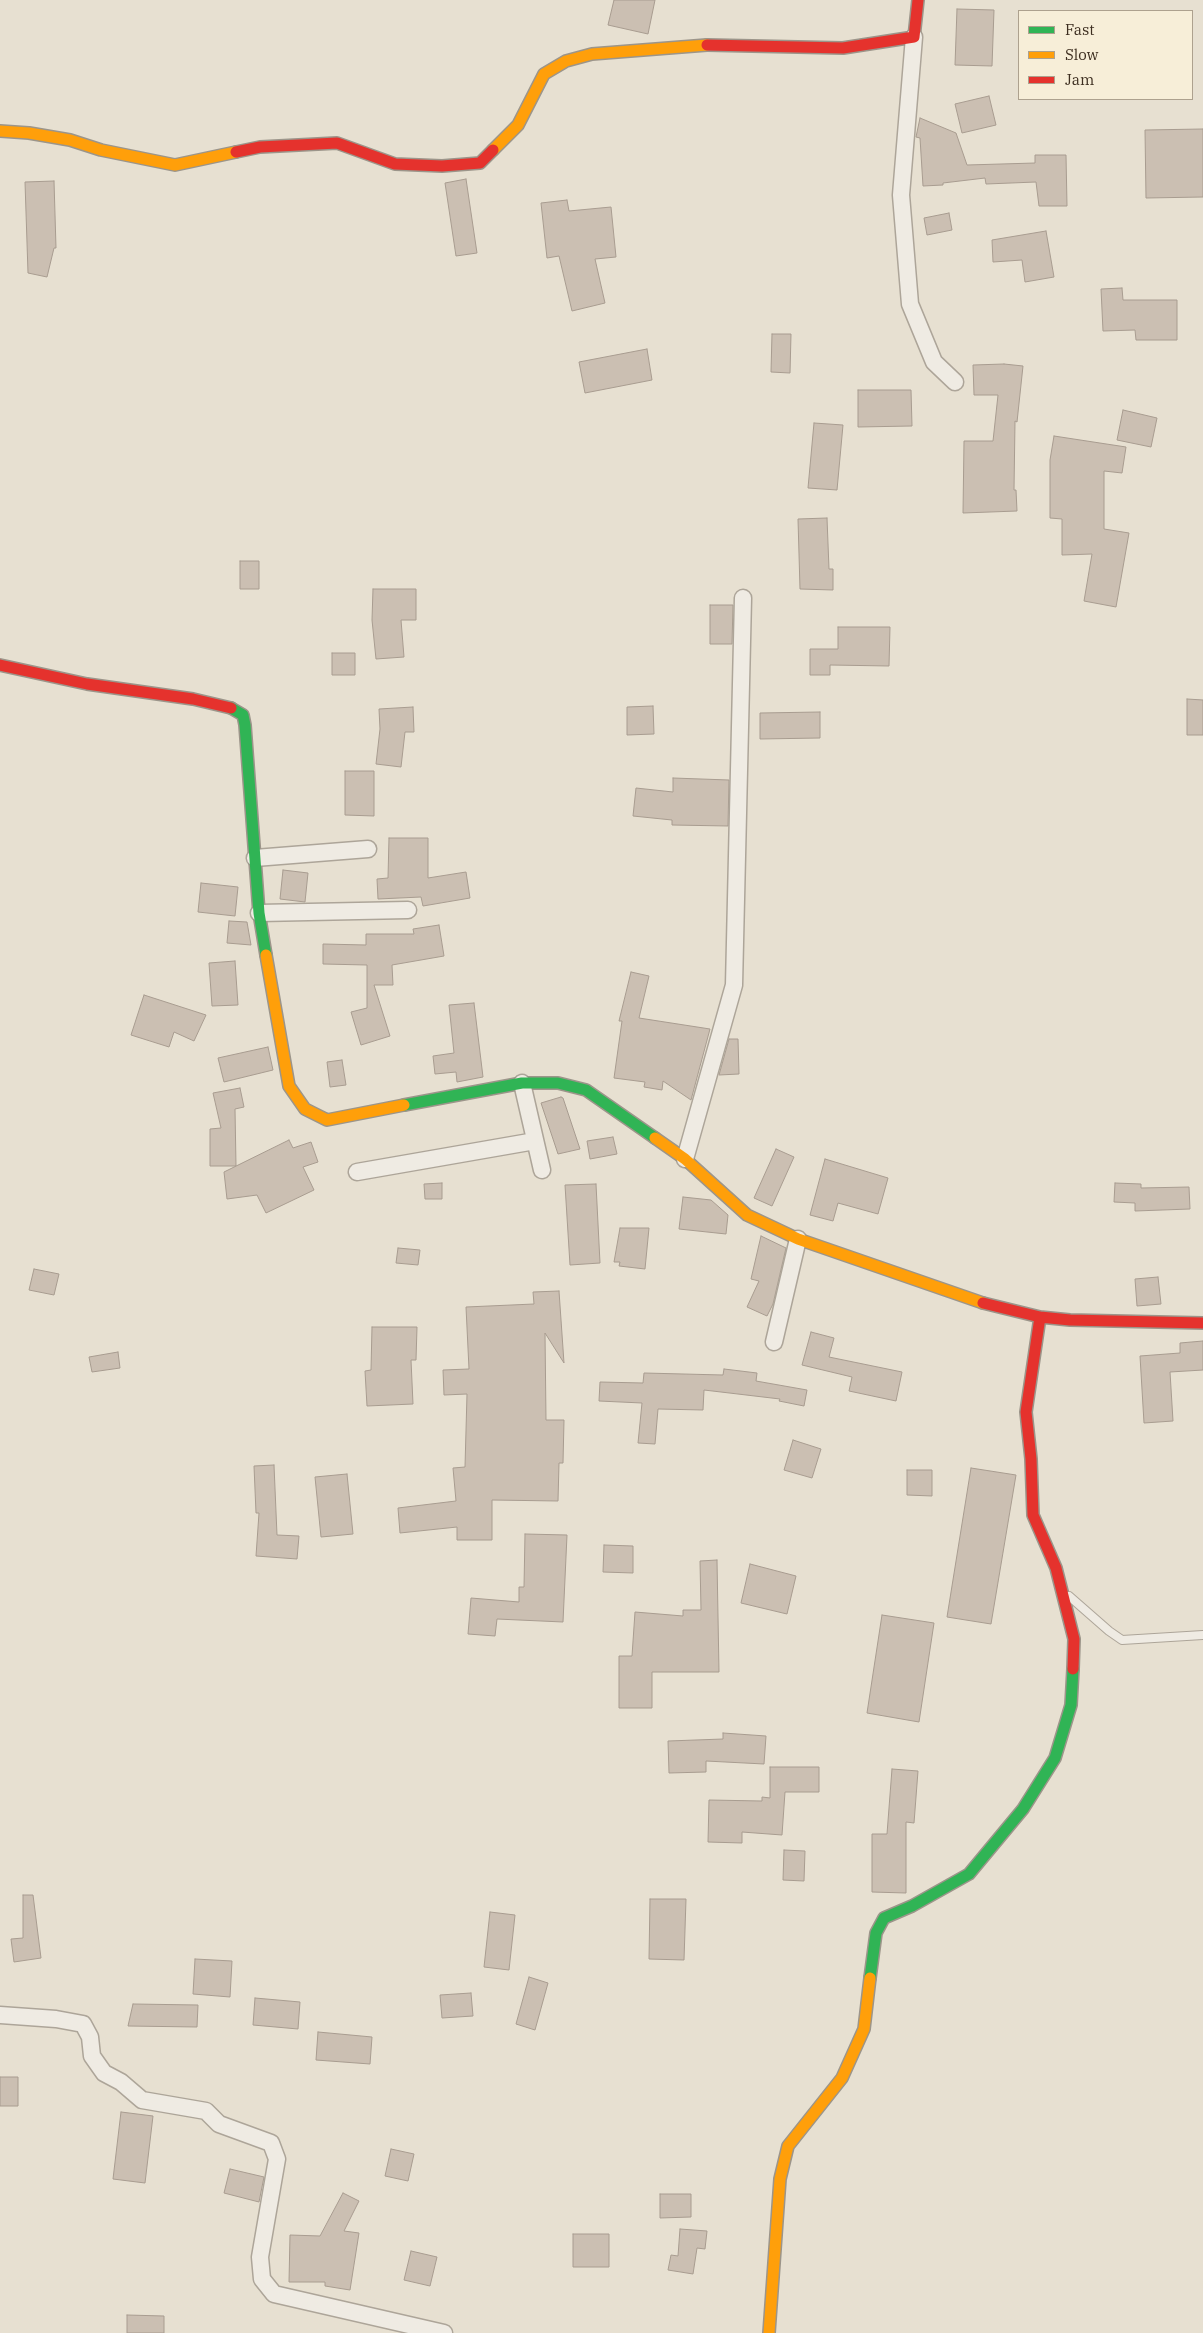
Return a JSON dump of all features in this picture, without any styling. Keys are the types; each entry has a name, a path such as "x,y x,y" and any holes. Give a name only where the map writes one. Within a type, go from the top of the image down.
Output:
{"street":[{"path":"918,0 901,195 910,304 934,362 955,382"},
{"path":"0,131 29,133 70,140 101,150 175,165 260,147 337,143 395,164 442,166 480,163 518,124 544,74 566,61 583,56 723,44 843,48 914,37"},
{"path":"686,1159 734,985 743,598"},
{"path":"0,665 87,684 193,699 235,709 243,716 259,913 289,1086 305,1110 327,1120 522,1083 558,1083 586,1090 686,1159 748,1215 798,1239 975,1301 1040,1317 1070,1320 1203,1323"},
{"path":"255,858 368,849"},
{"path":"259,913 408,910"},
{"path":"522,1083 542,1170"},
{"path":"357,1172 535,1141"},
{"path":"774,1342 798,1239"},
{"path":"769,2333 780,2179 788,2146 814,2110 842,2078 864,2029 876,1934 884,1918 912,1906 969,1874 1023,1809 1055,1758 1071,1705 1074,1639 1056,1568 1033,1515 1031,1459 1026,1412 1040,1317"},
{"path":"0,2015 56,2019 83,2024 90,2037 92,2056 104,2073 121,2082 142,2100 206,2112 219,2124 271,2143 277,2159 260,2257 262,2279 274,2294 444,2333"}],"lane":[{"path":"1060,1588 1122,1640 1203,1635"}],"building":[{"path":"614,0 655,0 648,34 608,25"},
{"path":"957,9 994,10 992,66 955,65"},
{"path":"989,96 996,125 962,133 955,104"},
{"path":"920,118 956,133 967,165 1035,163 1035,155 1066,155 1067,206 1039,206 1036,182 986,184 985,178 943,183 943,185 923,186 920,138 916,137"},
{"path":"1203,129 1203,197 1146,198 1145,130"},
{"path":"466,179 477,253 456,256 445,183"},
{"path":"54,181 56,248 54,248 47,277 28,273 25,182"},
{"path":"567,200 569,211 611,207 616,257 595,259 605,303 572,311 559,256 547,258 541,203"},
{"path":"949,213 952,230 927,235 924,218"},
{"path":"1046,231 1054,277 1025,282 1022,260 993,262 992,240"},
{"path":"1122,288 1123,300 1177,300 1177,340 1136,340 1135,330 1103,331 1101,289"},
{"path":"772,334 791,334 790,373 771,372"},
{"path":"647,349 652,380 585,393 579,362"},
{"path":"1004,364 1023,366 1017,422 1015,421 1014,490 1016,490 1017,511 963,513 964,441 993,441 998,395 974,395 973,365"},
{"path":"858,390 911,390 912,426 858,427"},
{"path":"1123,410 1157,418 1151,447 1117,440"},
{"path":"814,423 843,425 837,490 808,488"},
{"path":"1054,436 1126,447 1122,473 1104,471 1104,529 1129,533 1116,607 1084,601 1092,554 1062,555 1062,519 1050,518 1050,460"},
{"path":"827,518 829,569 833,569 833,590 800,589 798,519"},
{"path":"240,561 259,561 259,589 240,589"},
{"path":"373,589 416,589 416,620 401,620 404,657 376,659 372,620"},
{"path":"710,605 733,605 732,644 710,644"},
{"path":"838,627 890,627 889,666 830,665 830,675 810,675 810,649 838,649"},
{"path":"332,653 355,653 355,675 332,675"},
{"path":"1187,699 1203,700 1203,735 1187,735"},
{"path":"653,706 654,734 627,735 627,707"},
{"path":"413,707 414,732 405,732 401,767 376,764 380,729 379,709"},
{"path":"820,712 820,738 760,739 760,713"},
{"path":"345,771 374,771 374,816 345,815"},
{"path":"673,778 729,780 728,826 672,825 672,820 633,816 636,788 673,792"},
{"path":"389,838 428,838 428,878 466,872 470,898 423,906 421,897 378,899 377,879 388,878"},
{"path":"283,870 308,873 305,902 280,899"},
{"path":"201,883 238,887 235,916 198,912"},
{"path":"229,921 247,922 251,945 227,943"},
{"path":"439,925 444,956 392,965 393,985 374,985 390,1036 361,1045 351,1012 367,1008 367,965 323,964 323,944 366,945 366,934 414,934 413,929"},
{"path":"235,961 238,1005 212,1006 209,963"},
{"path":"631,972 649,976 639,1018 710,1029 691,1100 663,1081 662,1090 644,1087 645,1082 614,1078 622,1021 619,1021"},
{"path":"144,995 206,1015 194,1041 174,1032 169,1047 131,1035"},
{"path":"474,1003 483,1077 457,1082 456,1072 435,1074 433,1056 454,1053 449,1005"},
{"path":"729,1039 738,1039 739,1074 719,1075"},
{"path":"268,1047 273,1070 224,1082 218,1058"},
{"path":"342,1060 346,1085 330,1087 327,1062"},
{"path":"240,1088 244,1107 235,1109 236,1166 210,1166 210,1129 221,1128 213,1093"},
{"path":"563,1098 580,1149 558,1154 541,1103"},
{"path":"613,1137 617,1154 590,1159 587,1141"},
{"path":"289,1140 293,1148 311,1142 318,1162 303,1167 314,1190 266,1213 257,1195 227,1199 224,1172"},
{"path":"776,1149 794,1157 772,1206 754,1198"},
{"path":"825,1159 888,1178 878,1214 838,1203 833,1221 810,1215"},
{"path":"442,1183 442,1199 425,1199 424,1184"},
{"path":"1115,1183 1141,1184 1141,1188 1189,1187 1190,1209 1135,1211 1135,1203 1114,1202"},
{"path":"596,1184 600,1263 570,1265 565,1185"},
{"path":"683,1197 711,1200 728,1215 726,1234 679,1229"},
{"path":"620,1228 649,1228 645,1269 619,1266 620,1262 614,1262"},
{"path":"761,1236 786,1248 773,1304 767,1316 747,1307 759,1281 751,1279"},
{"path":"398,1248 420,1250 418,1265 396,1263"},
{"path":"34,1269 59,1274 54,1295 29,1290"},
{"path":"1158,1277 1161,1304 1137,1306 1135,1279"},
{"path":"559,1291 564,1363 545,1333 546,1420 564,1420 563,1463 559,1463 558,1501 492,1500 492,1540 457,1540 457,1527 400,1533 398,1508 456,1501 453,1468 465,1467 467,1394 444,1395 443,1370 469,1369 466,1307 534,1304 533,1292"},
{"path":"372,1327 417,1327 416,1360 411,1360 413,1404 367,1406 365,1371 371,1370"},
{"path":"811,1332 834,1338 829,1357 902,1372 896,1401 849,1391 852,1377 802,1365"},
{"path":"1203,1341 1203,1370 1170,1372 1173,1421 1144,1423 1140,1356 1180,1353 1180,1343"},
{"path":"118,1352 120,1368 92,1372 89,1357"},
{"path":"724,1369 757,1373 756,1381 807,1390 804,1406 779,1401 780,1399 704,1390 703,1410 658,1409 655,1444 638,1443 642,1403 599,1401 600,1382 643,1383 644,1373 723,1375"},
{"path":"793,1440 821,1449 812,1478 784,1470"},
{"path":"274,1465 277,1535 299,1536 297,1559 256,1556 259,1513 256,1513 254,1466"},
{"path":"971,1468 1016,1475 991,1624 947,1617"},
{"path":"907,1470 932,1470 932,1496 907,1495"},
{"path":"347,1474 353,1534 321,1537 315,1477"},
{"path":"525,1534 567,1535 563,1622 497,1619 495,1636 468,1634 471,1598 519,1602 519,1587 524,1587"},
{"path":"604,1545 633,1546 633,1573 603,1572"},
{"path":"717,1560 719,1672 652,1672 652,1708 619,1708 619,1656 632,1656 635,1612 683,1616 683,1610 701,1610 700,1561"},
{"path":"750,1564 796,1576 787,1614 741,1603"},
{"path":"882,1615 934,1623 919,1722 867,1713"},
{"path":"723,1733 766,1736 764,1764 706,1761 706,1772 669,1773 668,1741 723,1739"},
{"path":"770,1767 819,1767 819,1792 785,1792 782,1835 742,1832 742,1843 708,1842 709,1800 762,1801 762,1797 770,1798"},
{"path":"892,1769 918,1771 914,1823 906,1822 906,1893 872,1892 872,1834 887,1834"},
{"path":"784,1850 805,1851 804,1881 783,1880"},
{"path":"23,1895 33,1895 41,1958 14,1962 11,1939 23,1938"},
{"path":"650,1899 686,1899 684,1960 649,1959"},
{"path":"490,1912 515,1915 509,1970 484,1967"},
{"path":"195,1959 232,1961 230,1997 193,1994"},
{"path":"529,1977 548,1983 535,2030 516,2024"},
{"path":"471,1993 473,2016 442,2018 440,1995"},
{"path":"255,1998 300,2002 298,2029 253,2025"},
{"path":"133,2004 198,2005 197,2027 128,2026"},
{"path":"318,2032 372,2037 370,2064 316,2060"},
{"path":"0,2077 18,2077 18,2106 0,2106"},
{"path":"121,2112 153,2116 145,2183 113,2179"},
{"path":"391,2149 414,2154 408,2181 385,2176"},
{"path":"230,2169 264,2177 259,2202 224,2193"},
{"path":"343,2193 359,2201 344,2231 359,2233 350,2290 325,2286 325,2282 289,2282 290,2235 320,2236"},
{"path":"660,2194 691,2194 691,2217 660,2218"},
{"path":"680,2229 707,2231 705,2249 697,2248 693,2274 668,2270 671,2255 678,2256"},
{"path":"573,2234 609,2234 609,2267 573,2267"},
{"path":"411,2251 437,2257 430,2286 404,2280"},
{"path":"127,2315 164,2316 164,2333 127,2333"}],"traffic: fast":[{"path":"231,708 243,715 245,725 259,913 266,955"},
{"path":"404,1105 522,1083 558,1083 586,1090 655,1138"},
{"path":"870,1978 876,1933 884,1918 912,1906 969,1874 1023,1809 1055,1758 1071,1705 1073,1669"}],"traffic: slow":[{"path":"493,150 518,125 544,74 566,61 592,54 707,45"},
{"path":"0,131 29,133 70,140 101,150 175,165 236,152"},
{"path":"266,955 289,1086 305,1109 327,1120 404,1105"},
{"path":"655,1138 685,1159 747,1215 798,1239 983,1303"},
{"path":"769,2333 780,2179 788,2146 842,2078 864,2029 870,1978"}],"traffic: jam":[{"path":"707,45 843,48 914,37 918,0"},
{"path":"236,152 260,147 337,143 395,164 442,166 480,163 493,150"},
{"path":"0,665 87,684 193,699 231,708"},
{"path":"983,1303 1040,1317 1070,1320 1203,1323"},
{"path":"1040,1317 1026,1412 1031,1459 1033,1515 1056,1568 1074,1639 1073,1669"}]}
